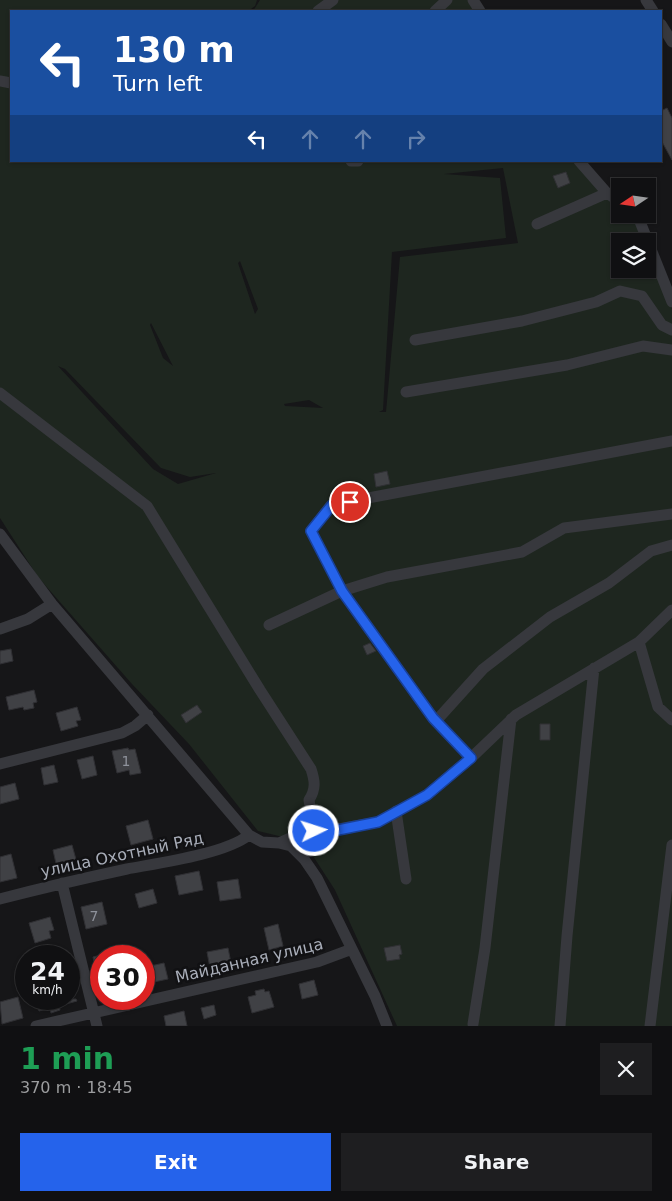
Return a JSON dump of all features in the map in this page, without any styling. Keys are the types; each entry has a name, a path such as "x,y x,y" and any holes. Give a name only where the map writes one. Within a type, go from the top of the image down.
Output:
{"street":[{"path":"319,10 333,0"},
{"path":"436,10 447,0"},
{"path":"662,26 672,42"},
{"path":"580,162 611,196"},
{"path":"536,224 607,193"},
{"path":"641,223 672,302"},
{"path":"415,340 522,322 596,302 620,291 642,296 662,325 672,330"},
{"path":"406,392 567,365 643,346 672,350"},
{"path":"0,393 148,506 260,690 311,769 314,780 314,792 309,800 314,831"},
{"path":"471,758 436,721 342,591 311,531 332,505 672,441"},
{"path":"268,625 342,591 386,576 522,552 564,528 672,514"},
{"path":"0,534 52,604 249,835 262,842 279,842 291,846 304,859 318,878 387,1026"},
{"path":"436,721 483,669 550,617 609,583 652,551 672,545"},
{"path":"0,629 28,619 52,604"},
{"path":"279,842 298,834 338,830 378,822 427,795 471,758 516,715 639,642 672,610"},
{"path":"639,642 658,707 672,720"},
{"path":"560,1026 567,936 594,668"},
{"path":"0,764 122,733 135,726 148,715"},
{"path":"473,1024 485,948 511,720"},
{"path":"396,811 406,879"},
{"name":"улица Охотный Ряд","path":"0,899 62,883 214,851 243,840 249,835"},
{"path":"650,1026 672,845"},
{"path":"62,883 98,1026"},
{"name":"Майданная улица","path":"36,1026 317,962 352,949"}],"shaded area":[{"path":"0,0 257,0 255,6 249,10 10,10 10,162 577,162 611,197 611,223 636,223 640,233 611,233 611,278 656,278 656,269 672,309 672,1026 397,1026 335,890 304,842 258,831 189,744 132,684 38,577 0,518","holes":["503,168 518,243 400,257 386,412 379,412 383,410 392,252 506,238 500,178 444,174","240,261 258,309 255,314 238,263","151,323 173,366 163,358 150,325","58,366 65,369 161,468 190,477 216,473 178,484 153,469","309,400 323,408 285,406 284,404"]},
{"path":"260,0 470,0 475,10 254,10"}],"building":[{"path":"667,108 672,118 672,160 662,142 662,110"},
{"path":"566,172 570,183 558,188 553,176"},
{"path":"387,471 390,484 376,487 374,474"},
{"path":"370,643 376,651 367,655 363,646"},
{"path":"11,649 13,661 0,664 0,651"},
{"path":"34,690 37,702 33,703 34,708 24,710 23,707 9,710 6,697"},
{"path":"197,705 202,712 186,723 181,715"},
{"path":"77,707 81,720 76,721 78,726 61,731 56,713"},
{"path":"540,724 550,724 550,740 540,740"},
{"path":"128,748 129,750 135,749 141,773 130,775 129,770 117,773 112,751"},
{"path":"93,756 97,775 82,779 77,760"},
{"path":"54,765 58,782 44,785 41,768"},
{"path":"15,783 19,799 0,804 0,787"},
{"path":"148,820 153,839 131,845 126,826"},
{"path":"72,845 77,863 57,868 53,850"},
{"path":"11,854 17,878 0,882 0,857"},
{"path":"199,871 203,890 179,895 175,876"},
{"path":"238,879 241,898 220,901 217,882"},
{"path":"153,889 157,903 139,908 135,894"},
{"path":"102,902 107,924 86,929 81,907"},
{"path":"50,917 54,930 49,931 51,938 35,943 29,923"},
{"path":"278,924 283,946 269,950 264,928"},
{"path":"400,945 402,954 399,955 400,959 387,961 384,948"},
{"path":"228,948 231,963 210,968 207,952"},
{"path":"164,963 168,979 155,982 155,965"},
{"path":"314,980 318,995 302,999 299,984"},
{"path":"264,989 265,992 269,991 274,1007 252,1013 248,997 256,995 255,991"},
{"path":"15,998 15,1010 21,1010 23,1018 2,1024 0,1002"},
{"path":"214,1005 216,1015 204,1019 201,1008"},
{"path":"184,1011 187,1026 166,1026 164,1016"}],"route":[{"path":"314,831 338,830 378,822 427,795 471,758 433,718 342,591 311,531 332,505 350,502"}]}
